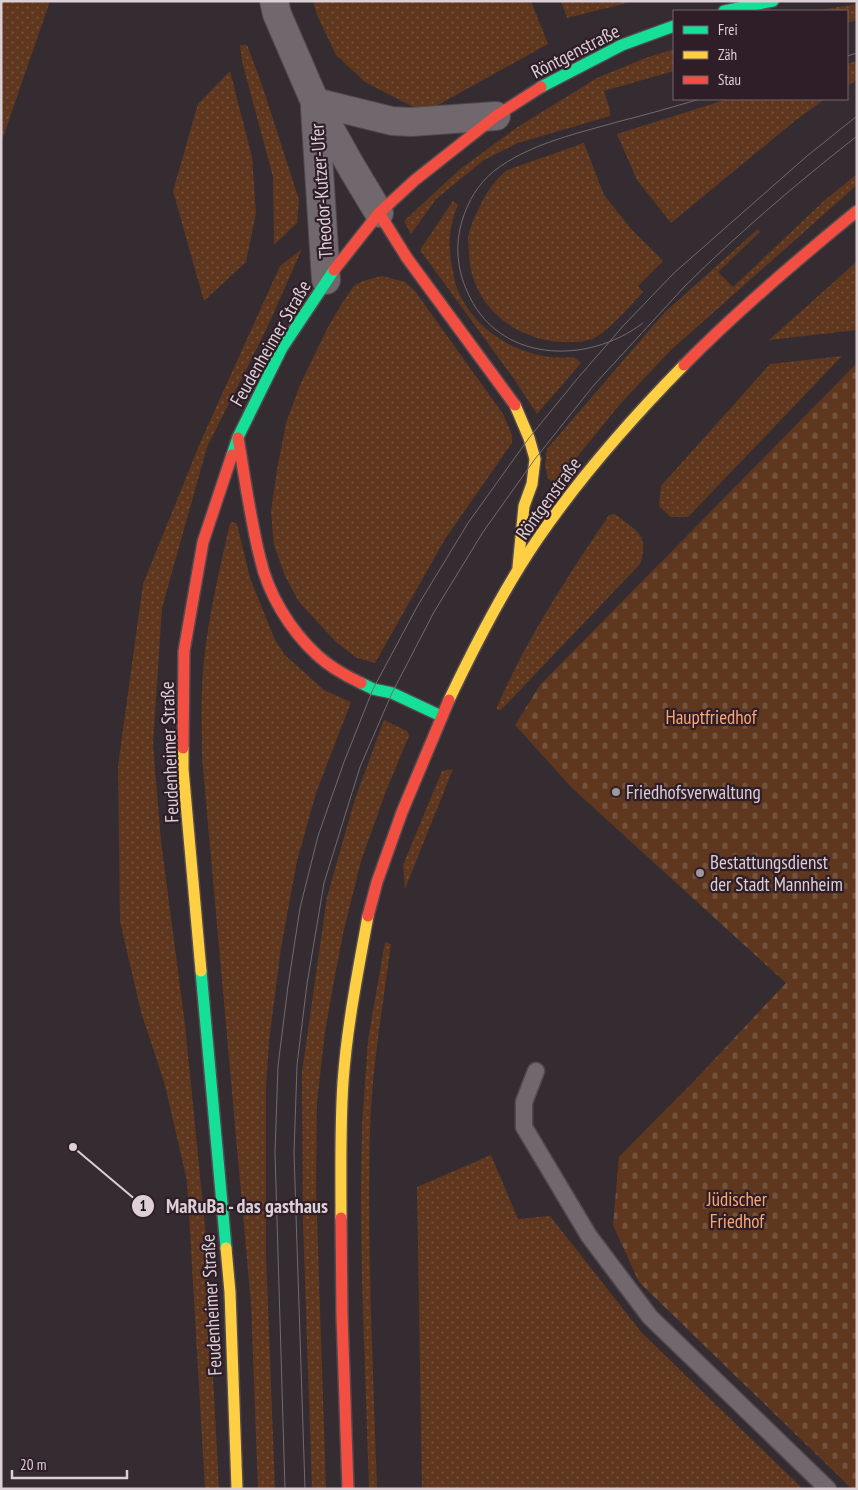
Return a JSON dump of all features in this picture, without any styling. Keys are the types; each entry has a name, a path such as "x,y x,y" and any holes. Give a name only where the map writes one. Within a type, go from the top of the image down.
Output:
{"main road":[{"path":"729,10 773,1"},
{"name":"Röntgenstraße","path":"496,116 539,88 599,57 631,42 673,26"},
{"name":"Feudenheimer Straße","path":"237,1489 230,1292 183,769 184,651 203,542 238,437 282,348 326,280 379,213 415,180 496,116"},
{"name":"Röntgenstraße","path":"348,1489 341,1300 343,1081 354,991 371,902 376,883 408,796 440,716 476,644 517,571 558,510 648,401 699,349 813,246 857,211"},
{"path":"379,213 406,258 514,402 530,438 535,460 532,484 524,506 517,571"},
{"path":"238,437 260,560 273,595 292,627 317,655 344,674 373,689 392,693 440,716"}],"street":[{"name":"Theodor-Kutzer-Ufer","path":"274,1 277,14 315,102 379,213"},
{"name":"Theodor-Kutzer-Ufer","path":"315,102 392,121 411,122 496,116"},
{"name":"Theodor-Kutzer-Ufer","path":"315,102 326,280"}],"lane":[{"path":"536,1072 524,1102 524,1127 589,1236 650,1317 828,1489"}],"green space":[{"path":"1,1 50,1 1,143"},
{"path":"313,1 531,1 548,44 436,106 417,109 365,82 336,55 317,15"},
{"path":"561,1 635,1 567,18"},
{"path":"857,4 857,20 848,23 848,10 820,10"},
{"path":"240,45 247,45 299,200 297,223 274,245 273,177 242,61"},
{"path":"673,49 673,71 604,91 610,116 518,143 484,160 436,199 411,234 404,221 459,170 516,128 597,78 643,59"},
{"path":"857,61 857,80 848,85 848,64"},
{"path":"230,71 252,157 256,213 246,262 204,301 173,191 198,104"},
{"path":"725,100 824,100 796,120 671,223 637,180 617,134"},
{"path":"584,143 604,195 632,230 663,261 638,286 643,292 602,333 584,341 556,342 534,337 518,330 490,308 477,288 473,277 470,266 468,238 485,195 507,170"},
{"path":"857,174 857,185 671,350 621,403 559,479 551,481 548,479 545,466 547,449 665,312 758,229 760,232 718,272 733,287 825,200"},
{"path":"453,201 458,205 450,233 451,261 454,276 458,291 478,321 491,333 522,350 539,355 574,357 581,363 537,414 514,379 420,250"},
{"path":"302,249 266,330 207,447 162,608 153,744 161,841 185,1025 205,1226 219,1489 205,1489 187,1181 165,1085 141,1012 120,921 118,766 143,584 200,443 280,266"},
{"path":"857,261 857,330 769,340 855,263"},
{"path":"382,276 405,282 415,291 503,414 512,435 512,443 445,539 375,663 357,658 336,642 299,602 285,576 274,545 271,512 286,423 300,385 329,325 354,286 363,281"},
{"path":"842,356 688,517 671,517 659,506 661,486 770,364"},
{"path":"857,363 857,1489 852,1489 639,1282 613,1225 619,1157 696,1079 786,983 572,788 515,725 540,685"},
{"path":"615,514 635,529 642,539 643,554 640,564 501,710 497,710 508,682 548,608 609,515"},
{"path":"230,523 237,524 250,578 275,640 284,654 324,690 351,702 316,793 297,861 281,948 269,1041 266,1087 266,1256 275,1489 258,1489 251,1304 202,757 203,668 212,605"},
{"path":"384,720 407,731 409,736 386,791 361,861 343,934 333,986 325,1032 317,1102 316,1189 326,1489 312,1489 303,1222 302,1072 327,897 354,802"},
{"path":"453,769 405,889 403,865 442,771"},
{"path":"385,942 391,944 375,1059 370,1129 370,1264 377,1489 369,1489 362,1281 362,1125 368,1040"},
{"path":"491,1155 518,1219 550,1216 642,1333 803,1489 422,1489 417,1187"}],"tram line":[{"path":"848,56 857,53"},
{"path":"643,323 621,337 596,346 571,351 545,350 521,344 499,332 481,315 464,283 458,256 458,239 462,221 467,207 483,181 494,171 522,154 569,136 696,100"},
{"path":"285,1489 275,1152 278,1066 300,908 318,836 344,762 373,689 417,607 468,523 529,438 577,379 624,325 674,273 807,156 857,116"},
{"path":"681,290 767,210 857,136"},
{"path":"305,1489 294,1153 297,1065 307,984 324,883 360,767 392,693 434,612 483,532 535,459 594,385 686,285"}],"traffic: fast":[{"path":"729,10 773,1"},
{"path":"541,87 622,45 673,26"},
{"path":"232,455 238,437 282,348 334,270"},
{"path":"361,683 373,689 392,693 441,716"},
{"path":"201,971 226,1248"}],"traffic: slow":[{"path":"449,700 490,618 513,578 553,517 607,449 684,365"},
{"path":"515,405 529,438 535,459 532,484 524,506 518,567"},
{"path":"183,748 183,769 201,971"},
{"path":"341,1218 343,1082 353,999 368,916"},
{"path":"226,1248 230,1292 237,1489"}],"traffic: jam":[{"path":"334,270 379,213 415,180 496,116 541,87"},
{"path":"684,365 768,286 857,211"},
{"path":"379,213 407,258 515,405"},
{"path":"238,438 256,543 268,585 274,598 289,623 317,655 338,671 361,683"},
{"path":"183,748 184,651 203,542 232,455"},
{"path":"368,916 377,882 402,812 449,700"},
{"path":"341,1218 342,1316 348,1489"}],"place":[{"name":"Friedhofsverwaltung","path":"616,792"},
{"name":"Bestattungsdienst der Stadt Mannheim","path":"700,873"},
{"name":"MaRuBa - das gasthaus","path":"73,1147"}],"park label":[{"name":"Hauptfriedhof","path":"711,717"},
{"name":"Jüdischer Friedhof","path":"737,1210"}]}
